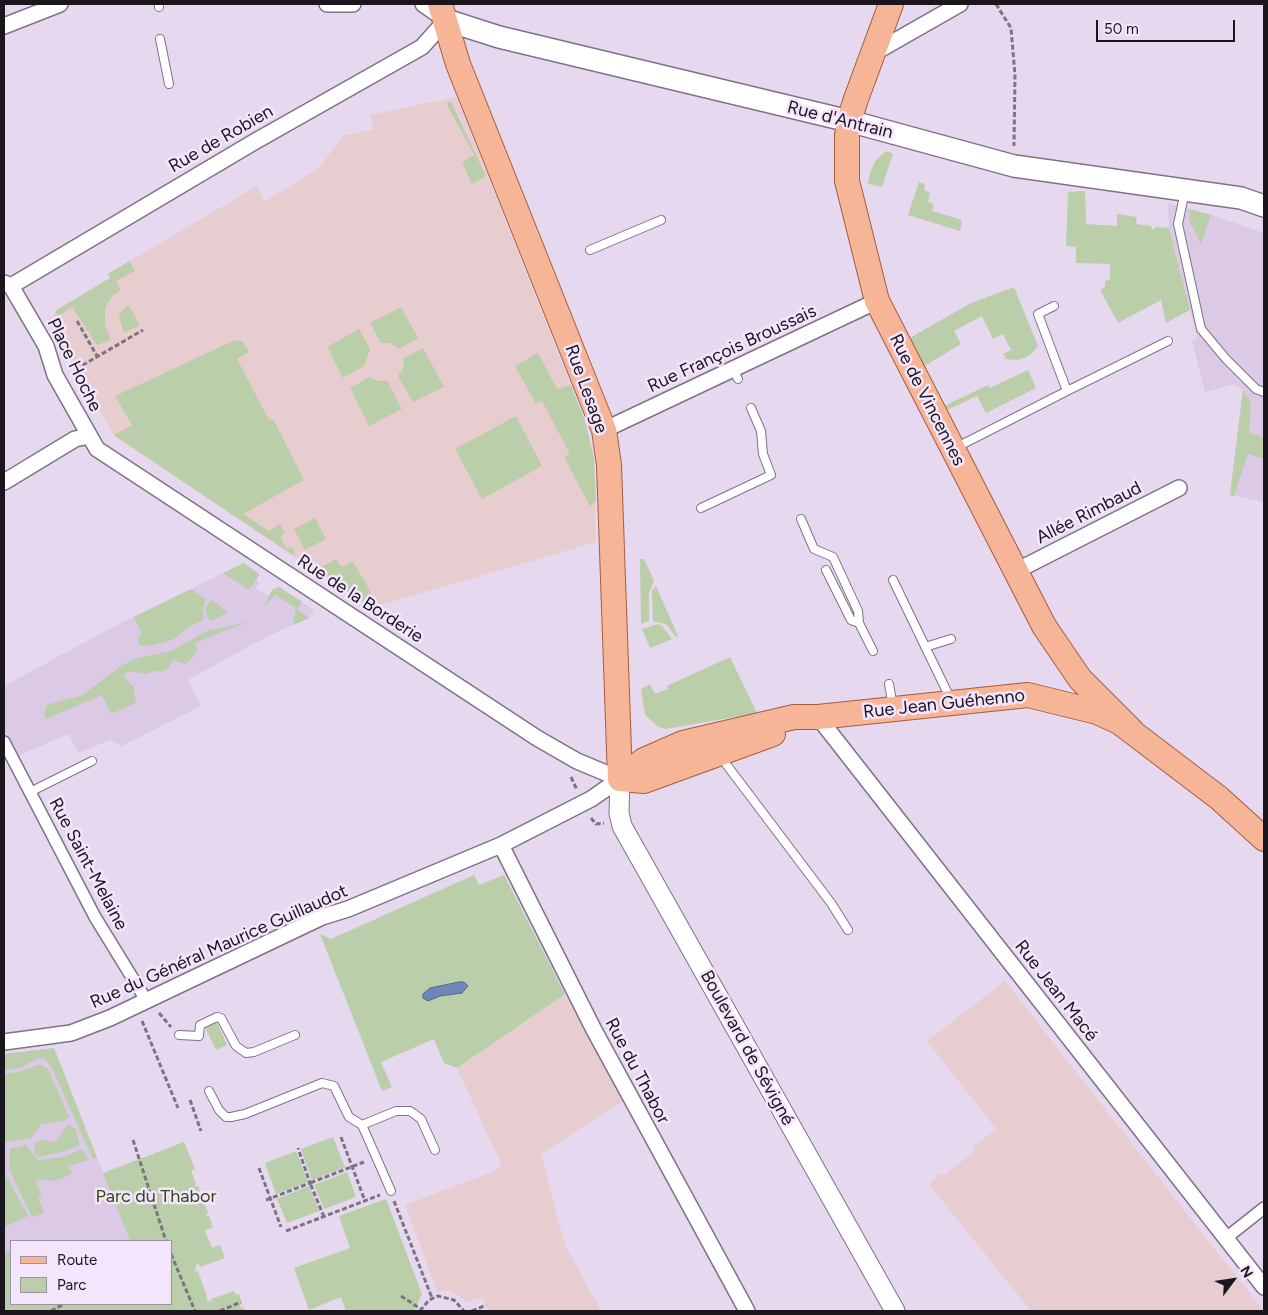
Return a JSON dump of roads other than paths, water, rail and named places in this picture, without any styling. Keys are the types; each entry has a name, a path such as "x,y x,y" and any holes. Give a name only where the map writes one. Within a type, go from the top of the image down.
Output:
{"main road":[{"name":"Rue de Vincennes","path":"891,4 848,121 847,181 877,301 1044,626 1065,660 1083,683 1132,731"},
{"name":"Rue d'Antrain","path":"447,8 499,37 848,121 1014,166 1185,189 1241,198 1264,206"},
{"name":"Rue Lesage","path":"447,8 458,64 545,271 604,430 610,465 620,779"},
{"path":"1042,697 1053,687 1065,660"},
{"name":"Rue Jean Guéhenno","path":"620,779 644,760 683,743 720,743 794,717 818,718 1020,694 1042,697 1097,712 1132,731 1262,833"}],"street":[{"path":"4,26 60,4"},
{"path":"327,4 341,6 353,4"},
{"name":"Rue d'Antrain","path":"423,4 447,8"},
{"path":"874,53 960,4"},
{"name":"Rue de Robien","path":"8,284 270,132 416,51 447,8"},
{"name":"Place Hoche","path":"4,482 75,439 89,436 55,375 46,346 8,284"},
{"name":"Rue François Broussais","path":"604,430 735,374 877,301"},
{"name":"Rue de la Borderie","path":"89,436 97,449 537,738 577,761 620,779"},
{"name":"Allée Rimbaud","path":"1016,571 1179,488"},
{"name":"Rue Jean Macé","path":"818,718 1226,1238 1262,1279"},
{"name":"Rue Saint-Melaine","path":"4,742 94,917 141,1003"},
{"name":"Rue du Général Maurice Guillaudot","path":"4,1042 71,1033 141,1003 322,918 501,845 591,799 620,779"},
{"name":"Boulevard de Sévigné","path":"620,779 618,813 622,826 895,1311"},
{"name":"Rue du Thabor","path":"501,845 594,1030 747,1311"},
{"path":"1226,1238 1264,1208"}],"lane":[{"path":"160,39 169,84"},
{"path":"1185,189 1178,224 1201,329 1226,359 1256,389 1264,392"},
{"path":"590,250 661,220"},
{"path":"1054,306 1038,314 1067,391"},
{"path":"952,449 1168,340"},
{"path":"700,508 771,475 763,454 761,431 751,408"},
{"path":"801,519 814,549 833,557 858,611 859,623 873,651"},
{"path":"826,570 851,620 859,623"},
{"path":"893,580 952,702"},
{"path":"925,646 951,638"},
{"path":"889,684 894,709"},
{"path":"720,743 730,770 830,903 848,930"},
{"path":"30,792 92,762"},
{"path":"179,1035 198,1036 200,1025 217,1017 221,1018 236,1046 246,1053 254,1052 295,1035"},
{"path":"209,1091 219,1110 226,1117 231,1117 245,1114 322,1083 334,1086 349,1117 362,1126 391,1191"},
{"path":"362,1126 396,1111 410,1111 421,1119 435,1150"}],"water":[{"path":"464,982 468,986 462,993 440,996 428,1001 423,998 423,994 430,988"}],"park label":[{"name":"Parc du Thabor","path":"156,1197"}]}
